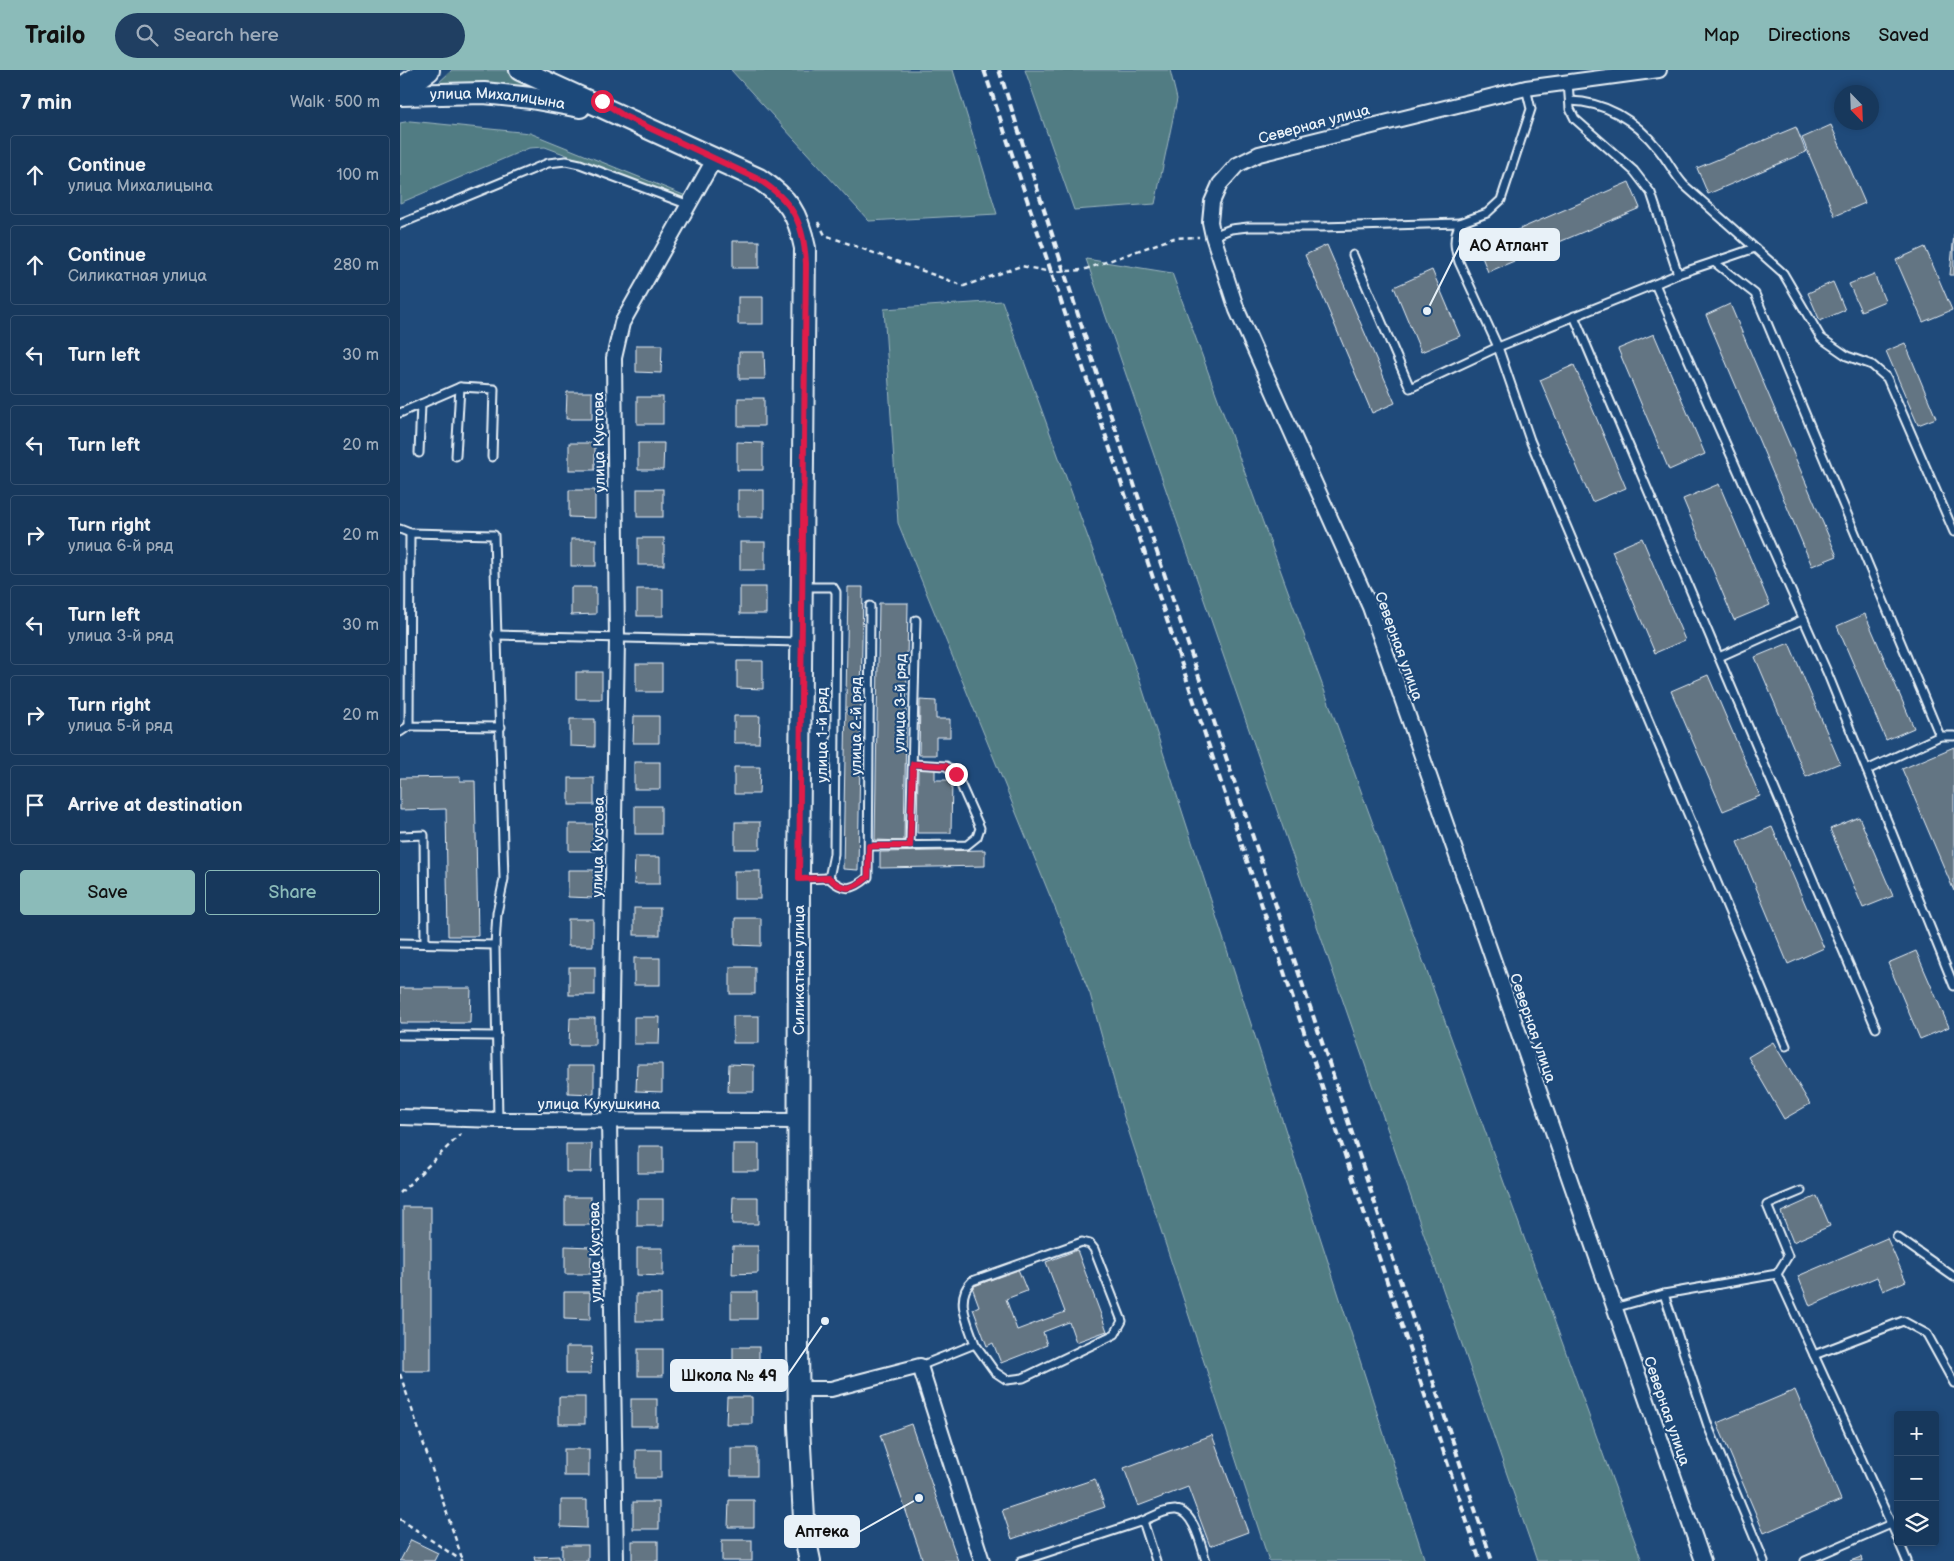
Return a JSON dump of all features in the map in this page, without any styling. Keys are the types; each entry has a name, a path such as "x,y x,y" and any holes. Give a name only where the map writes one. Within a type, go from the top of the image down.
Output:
{"main road":[{"path":"400,88 406,86 428,70"}],"street":[{"name":"улица Михалицына","path":"520,70 750,174 774,189 786,200 795,213 809,224"},
{"name":"улица Михалицына","path":"552,70 624,116"},
{"name":"Северная улица","path":"1659,70 1526,88 1259,154 1237,166 1220,184 1212,202 1210,222 1212,236 1238,310 1370,607 1613,1308 1703,1561"},
{"name":"улица Михалицына","path":"400,96 484,93 555,101 624,116"},
{"name":"улица Кустова","path":"616,1561 609,1120 617,639 614,358 622,323 714,158"},
{"name":"Силикатная улица","path":"809,224 805,248 798,1121 799,1426 805,1537 810,1561"},
{"name":"улица Кукушкина","path":"400,1117 498,1120 798,1121"},
{"path":"799,1390 830,1390 920,1366 982,1561"}],"lane":[{"path":"1568,81 1570,109 1575,119 1634,171 1650,194 1678,274"},
{"path":"1212,236 1231,229 1248,227 1460,223 1487,213 1501,200 1531,109 1526,88"},
{"path":"1570,101 1598,104 1631,122 1658,149 1674,174 1684,184 1783,273 1821,338 1847,356 1872,365 1887,378 1954,532"},
{"path":"400,224 548,163 566,162 580,164 689,205"},
{"path":"1460,223 1455,236 1455,251 1459,262 1498,347 1530,440 1786,1046"},
{"path":"1353,256 1410,388 1498,347 1574,316 1678,274 1755,248"},
{"path":"1714,262 1755,294 1940,736"},
{"path":"1655,284 1804,619 1954,986"},
{"path":"1574,316 1876,1028"},
{"path":"456,456 460,387"},
{"path":"400,413 460,387 494,389 492,457"},
{"path":"419,453 421,404"},
{"path":"400,529 410,533 494,535 504,879 497,913 496,945 498,1120"},
{"path":"409,726 410,533"},
{"name":"улица 1-й ряд","path":"802,587 833,588 836,592 834,854 829,878"},
{"name":"улица 2-й ряд","path":"829,878 838,887 849,888 859,885 868,877 870,606"},
{"path":"1719,657 1804,619"},
{"name":"улица 3-й ряд","path":"910,846 916,620"},
{"path":"496,635 802,642"},
{"path":"400,732 409,726 501,727"},
{"path":"1867,770 1940,736 1954,736"},
{"path":"869,846 967,844 977,837 980,828 956,774 946,766 913,764"},
{"path":"400,836 424,835 426,943"},
{"path":"799,879 829,878"},
{"path":"400,943 496,945"},
{"path":"400,1035 497,1036"},
{"path":"1778,1274 1788,1256 1767,1206 1801,1191"},
{"path":"1897,1237 1954,1277"},
{"path":"1082,1242 1090,1244 1094,1249 1122,1321 1115,1334 1023,1378 1007,1380 996,1372 976,1344 963,1311 965,1287 972,1280 1082,1242"},
{"path":"1613,1308 1664,1294 1778,1274"},
{"path":"1778,1274 1894,1531"},
{"path":"1664,1294 1708,1426 1764,1561"},
{"path":"1814,1355 1903,1321 1927,1334 1954,1383"},
{"path":"920,1366 976,1344"},
{"path":"1021,1561 1174,1510 1182,1511 1191,1518 1206,1561"},
{"path":"1143,1520 1156,1561"},
{"path":"1805,1561 1891,1524"},
{"path":"1900,1546 1908,1561"}],"path":[{"path":"809,224 826,235 964,286 1020,266 1051,272 1083,270 1174,238 1212,236"},
{"path":"400,1193 477,1119"},
{"path":"400,1374 463,1561"},
{"path":"400,1519 463,1561"}],"green space":[{"path":"452,70 507,70 551,92 434,87"},
{"path":"731,70 953,70 997,214 869,221"},
{"path":"1025,70 1170,70 1177,99 1155,204 1074,210"},
{"path":"410,121 530,133 686,196 685,199 545,147 529,148 400,203 400,123"},
{"path":"1086,259 1172,273 1642,1561 1537,1561"},
{"path":"1002,301 1138,675 1425,1561 1269,1561 1124,1117 1090,994 898,523 884,309"}],"building":[{"path":"1831,125 1865,203 1835,216 1802,138"},
{"path":"1796,127 1806,152 1708,194 1697,168"},
{"path":"1629,182 1640,208 1488,272 1478,247"},
{"path":"1954,234 1954,275 1950,275"},
{"path":"733,241 759,241 759,268 733,268"},
{"path":"1327,245 1395,403 1372,413 1305,255"},
{"path":"1925,247 1952,310 1923,322 1896,260"},
{"path":"1432,270 1460,336 1421,352 1394,287"},
{"path":"1874,274 1885,301 1861,311 1849,284"},
{"path":"1833,282 1845,310 1820,321 1808,293"},
{"path":"738,297 763,297 763,324 738,324"},
{"path":"1730,304 1837,556 1812,566 1706,315"},
{"path":"1654,334 1705,454 1669,470 1618,349"},
{"path":"1905,343 1936,418 1918,425 1886,351"},
{"path":"636,345 662,345 661,373 636,372"},
{"path":"739,352 764,352 765,379 739,379"},
{"path":"1574,365 1626,488 1592,502 1540,380"},
{"path":"567,392 592,392 592,419 566,419"},
{"path":"637,397 663,397 663,424 637,424"},
{"path":"738,398 764,398 764,426 738,426"},
{"path":"737,442 763,443 763,470 737,470"},
{"path":"569,443 595,443 595,470 569,470"},
{"path":"638,443 664,443 663,470 638,470"},
{"path":"1719,484 1770,605 1734,620 1683,499"},
{"path":"637,489 663,489 663,517 637,517"},
{"path":"569,490 595,490 595,518 569,517"},
{"path":"738,490 764,490 764,517 738,517"},
{"path":"638,538 664,538 664,565 638,565"},
{"path":"1642,538 1685,640 1655,653 1612,551"},
{"path":"571,539 596,539 596,566 571,566"},
{"path":"740,542 765,542 765,570 740,570"},
{"path":"571,587 596,587 596,614 571,615"},
{"path":"740,587 766,587 766,614 740,614"},
{"path":"848,587 863,587 858,870 843,869"},
{"path":"637,589 663,589 663,616 637,616"},
{"path":"879,603 908,603 904,841 875,840"},
{"path":"1865,614 1914,728 1886,740 1837,626"},
{"path":"1789,643 1840,763 1806,777 1755,657"},
{"path":"737,661 763,661 763,689 737,688"},
{"path":"636,664 662,664 662,692 636,692"},
{"path":"576,672 602,672 602,699 576,699"},
{"path":"1708,675 1760,796 1723,811 1671,691"},
{"path":"920,700 936,701 936,719 950,719 950,737 936,737 936,755 919,755"},
{"path":"634,716 659,716 659,743 633,743"},
{"path":"734,716 760,716 759,743 734,743"},
{"path":"570,719 595,719 595,747 570,746"},
{"path":"1954,747 1954,891 1902,769"},
{"path":"634,762 660,762 660,789 634,789"},
{"path":"734,767 760,767 759,794 734,794"},
{"path":"918,769 935,769 935,780 952,780 951,833 917,833"},
{"path":"460,777 460,781 475,781 478,936 448,936 446,809 400,810 400,778"},
{"path":"569,778 594,778 594,805 569,805"},
{"path":"635,806 661,806 661,834 635,834"},
{"path":"1859,817 1893,896 1863,908 1830,829"},
{"path":"735,822 760,822 760,849 735,849"},
{"path":"569,824 594,824 595,851 569,851"},
{"path":"1772,827 1824,948 1788,964 1737,842"},
{"path":"985,850 985,866 880,868 880,852"},
{"path":"635,857 660,857 660,884 634,884"},
{"path":"568,870 594,870 594,898 568,897"},
{"path":"734,871 760,871 760,899 734,899"},
{"path":"634,908 660,908 660,935 634,935"},
{"path":"735,918 761,918 761,946 735,945"},
{"path":"568,919 593,919 593,946 568,946"},
{"path":"1916,951 1949,1027 1920,1039 1888,963"},
{"path":"634,958 660,958 660,985 634,985"},
{"path":"569,967 595,967 595,995 569,995"},
{"path":"730,967 755,967 755,994 730,994"},
{"path":"400,988 471,988 470,1023 400,1023"},
{"path":"733,1016 759,1016 759,1043 733,1043"},
{"path":"634,1017 660,1017 659,1044 634,1044"},
{"path":"570,1018 595,1018 595,1045 569,1045"},
{"path":"1773,1042 1810,1104 1784,1119 1748,1057"},
{"path":"637,1064 662,1064 662,1092 636,1091"},
{"path":"729,1064 754,1065 754,1092 728,1092"},
{"path":"568,1066 594,1066 594,1094 568,1093"},
{"path":"566,1144 592,1144 591,1172 566,1172"},
{"path":"733,1144 759,1144 759,1171 733,1171"},
{"path":"638,1146 663,1146 663,1173 638,1173"},
{"path":"1817,1196 1830,1226 1793,1242 1781,1212"},
{"path":"565,1197 591,1197 591,1225 565,1225"},
{"path":"733,1197 758,1197 758,1224 732,1224"},
{"path":"637,1199 663,1199 663,1226 637,1226"},
{"path":"403,1207 431,1207 431,1371 403,1371"},
{"path":"1887,1238 1906,1281 1883,1291 1877,1277 1810,1306 1798,1276"},
{"path":"565,1246 591,1247 591,1274 565,1274"},
{"path":"733,1246 758,1246 758,1273 732,1274"},
{"path":"637,1248 663,1248 663,1276 637,1275"},
{"path":"1077,1250 1107,1331 1076,1342 1069,1322 1043,1332 1047,1345 1001,1363 993,1343 987,1346 973,1309 979,1306 972,1287 1018,1269 1027,1291 1006,1299 1017,1330 1065,1312 1046,1262"},
{"path":"564,1292 590,1292 590,1320 564,1319"},
{"path":"731,1292 757,1292 757,1319 731,1319"},
{"path":"636,1294 661,1294 661,1321 636,1321"},
{"path":"566,1347 592,1347 591,1374 566,1374"},
{"path":"733,1347 759,1347 759,1374 733,1374"},
{"path":"638,1349 663,1349 663,1376 638,1376"},
{"path":"1795,1390 1841,1500 1764,1533 1717,1423"},
{"path":"559,1397 585,1397 585,1424 559,1424"},
{"path":"727,1397 752,1397 752,1424 726,1424"},
{"path":"631,1399 657,1399 657,1426 631,1426"},
{"path":"911,1424 958,1561 923,1561 880,1435"},
{"path":"1212,1435 1248,1532 1210,1546 1188,1487 1138,1506 1124,1468"},
{"path":"731,1448 757,1448 757,1476 731,1476"},
{"path":"564,1449 589,1449 589,1476 564,1476"},
{"path":"636,1450 661,1450 661,1478 636,1478"},
{"path":"1095,1479 1105,1507 1012,1539 1002,1510"},
{"path":"561,1500 587,1500 587,1528 561,1527"},
{"path":"729,1500 754,1500 754,1527 728,1527"},
{"path":"633,1502 659,1502 659,1529 633,1529"},
{"path":"411,1540 438,1553 434,1561 400,1561"},
{"path":"722,1540 752,1540 752,1561 722,1561"},
{"path":"632,1541 658,1541 658,1561 632,1561"},
{"path":"562,1545 588,1545 588,1561 562,1561"},
{"path":"559,1556 559,1561 535,1561 534,1557"},
{"path":"1861,1557 1862,1561 1850,1561"}],"railway":[{"path":"984,70 1480,1561"},
{"path":"999,70 1102,389 1328,1060 1492,1561"}],"place":[{"name":"АО Атлант","path":"1427,311"},
{"name":"Школа № 49","path":"825,1321"},
{"name":"Аптека","path":"919,1498"}],"route":[{"path":"602,101 624,116 741,170 774,189 786,200 795,213 801,229 806,264 799,879 829,878 838,887 849,888 859,885 868,877 869,846 910,846 913,764 946,766 956,774"}]}
